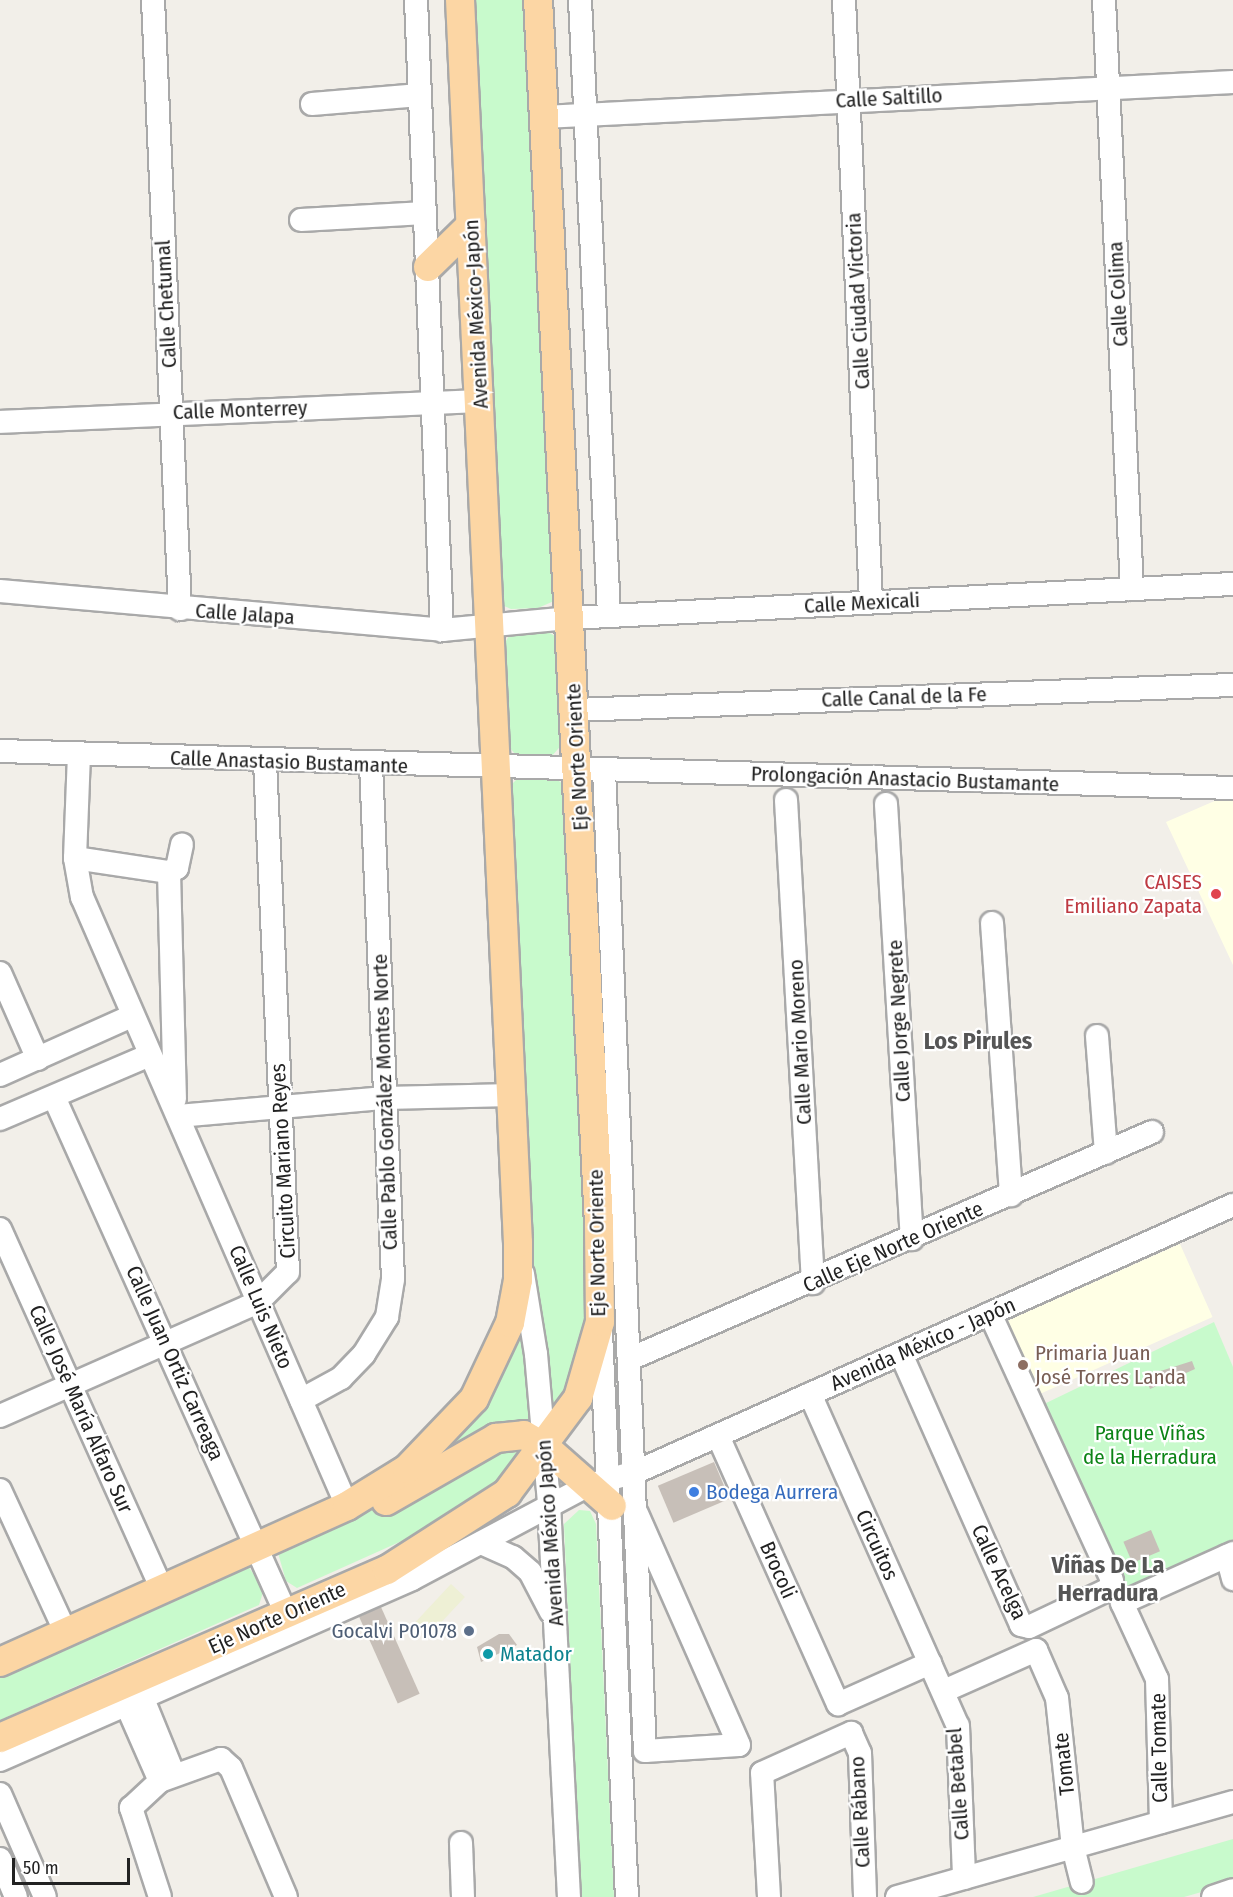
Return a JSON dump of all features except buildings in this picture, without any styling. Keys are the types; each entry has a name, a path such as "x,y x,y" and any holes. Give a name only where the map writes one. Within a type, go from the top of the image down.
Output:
{"main road":[{"name":"Avenida México-Japón","path":"460,0 491,628"},
{"path":"538,0 570,618"},
{"path":"428,267 471,225"},
{"name":"Eje Norte Oriente","path":"0,1738 222,1642 290,1622 387,1570 507,1493 545,1447 578,1398 600,1322 591,769 575,710 570,618"},
{"path":"0,1662 347,1506 407,1469 474,1399 510,1323 518,1280 491,628"},
{"path":"347,1506 366,1510 496,1438 524,1436 600,1481 625,1510"},
{"path":"412,1579 423,1547"},
{"path":"208,1668 222,1642"}],"street":[{"name":"Calle Chetumal","path":"153,0 180,609"},
{"path":"416,0 442,630"},
{"path":"580,0 609,616"},
{"name":"Calle Ciudad Victoria","path":"844,0 871,602"},
{"name":"Calle Colima","path":"1104,0 1132,589"},
{"name":"Calle Saltillo","path":"544,117 585,117 849,100 1233,82"},
{"path":"312,104 420,95"},
{"path":"301,220 425,213"},
{"name":"Calle Monterrey","path":"0,422 171,412 480,401"},
{"name":"Calle Mexicali","path":"491,628 570,618 1233,584"},
{"name":"Calle Jalapa","path":"0,591 180,609 442,630 491,628"},
{"name":"Calle Canal de la Fe","path":"575,710 1233,685"},
{"name":"Calle Anastasio Bustamante","path":"0,752 496,770 591,769"},
{"name":"Calle Luis Nieto","path":"79,754 75,858 82,897 347,1506"},
{"name":"Circuito Mariano Reyes","path":"0,1416 258,1302 288,1272 265,761"},
{"name":"Calle Pablo González Montes Norte","path":"301,1400 341,1378 364,1354 387,1317 393,1279 371,765"},
{"name":"Prolongación Anastacio Bustamante","path":"591,769 1233,788"},
{"name":"Eje Norte Oriente","path":"591,769 632,1358 636,1472 625,1510"},
{"name":"Calle Mario Moreno","path":"786,800 813,1283"},
{"name":"Calle Jorge Negrete","path":"885,804 912,1239"},
{"path":"75,858 169,872 177,868 182,845"},
{"name":"Calle Luis Nieto","path":"169,872 177,1112"},
{"path":"992,923 1011,1195"},
{"path":"0,973 38,1059"},
{"path":"0,1075 132,1016"},
{"path":"1097,1036 1106,1153"},
{"path":"0,1119 150,1055"},
{"path":"177,1112 385,1098 512,1095"},
{"name":"Calle Juan Ortiz Carreaga","path":"54,1097 167,1342 290,1622"},
{"name":"Calle Eje Norte Oriente","path":"632,1358 813,1283 1152,1132"},
{"name":"Avenida México - Japón","path":"0,1760 208,1668 290,1622 412,1579 549,1503 600,1481 636,1472 1233,1205"},
{"name":"Calle José María Alfaro Sur","path":"0,1229 162,1589"},
{"name":"Avenida México Japón","path":"518,1243 545,1447 569,1897"},
{"name":"Calle Acelga","path":"901,1354 1021,1625 1029,1628 1109,1589 1112,1580 990,1314"},
{"path":"600,1322 600,1481"},
{"name":"Circuitos","path":"810,1394 930,1663"},
{"name":"Brocoli","path":"718,1436 838,1704 930,1663"},
{"path":"0,1490 66,1633"},
{"path":"625,1510 693,1640 740,1745 645,1751 625,1510"},
{"path":"625,1510 627,1897"},
{"path":"480,1543 513,1557 530,1572 545,1595 556,1629"},
{"name":"Calle Tomate","path":"1161,1822 1157,1679 1122,1603 1230,1555 1233,1579"},
{"name":"Tomate","path":"944,1691 1035,1650 1057,1698 1073,1847 1082,1882"},
{"name":"Calle Betabel","path":"930,1663 958,1726 964,1878"},
{"path":"135,1702 167,1778"},
{"name":"Calle Rábano","path":"769,1897 762,1773 851,1733 860,1753 865,1897"},
{"path":"160,1897 131,1808 167,1778 221,1759 231,1768 286,1897"},
{"path":"0,1794 45,1897"},
{"path":"897,1897 1233,1802"},
{"path":"461,1844 463,1897"},
{"path":"0,1859 14,1890 34,1872"}],"shaded area":[{"name":"CAISES Emiliano Zapata","path":"1233,793 1233,965 1166,822"},
{"path":"1180,1244 1213,1317 1033,1397 1000,1324"},
{"path":"451,1584 465,1597 428,1636 414,1623"}],"green space":[{"path":"472,0 527,0 554,601 538,608 511,609 504,606 499,594"},
{"path":"544,630 557,637 565,741 551,757 529,758 515,754 506,743 502,648 510,634"},
{"path":"554,777 565,786 585,1185 586,1316 570,1386 524,1458 487,1494 424,1531 297,1588 286,1581 278,1553 447,1450 488,1401 514,1344 509,787 518,778"},
{"name":"Parque Viñas de la Herradura","path":"1214,1322 1233,1367 1233,1547 1126,1594 1042,1405"},
{"path":"579,1510 590,1511 596,1524 614,1897 580,1897 564,1524"},
{"path":"248,1566 264,1589 259,1605 0,1720 0,1671"},
{"path":"1233,1839 1233,1883 1184,1897 1033,1897"}],"place":[{"name":"CAISES Emiliano Zapata","path":"1216,894"},
{"name":"Primaria Juan José Torres Landa","path":"1023,1365"},
{"name":"Bodega Aurrera","path":"694,1492"},
{"name":"Gocalvi P01078","path":"469,1631"},
{"name":"Matador","path":"488,1654"}],"district":[{"name":"Los Pirules","path":"978,1042"},
{"name":"Viñas De La Herradura","path":"1108,1580"}]}
